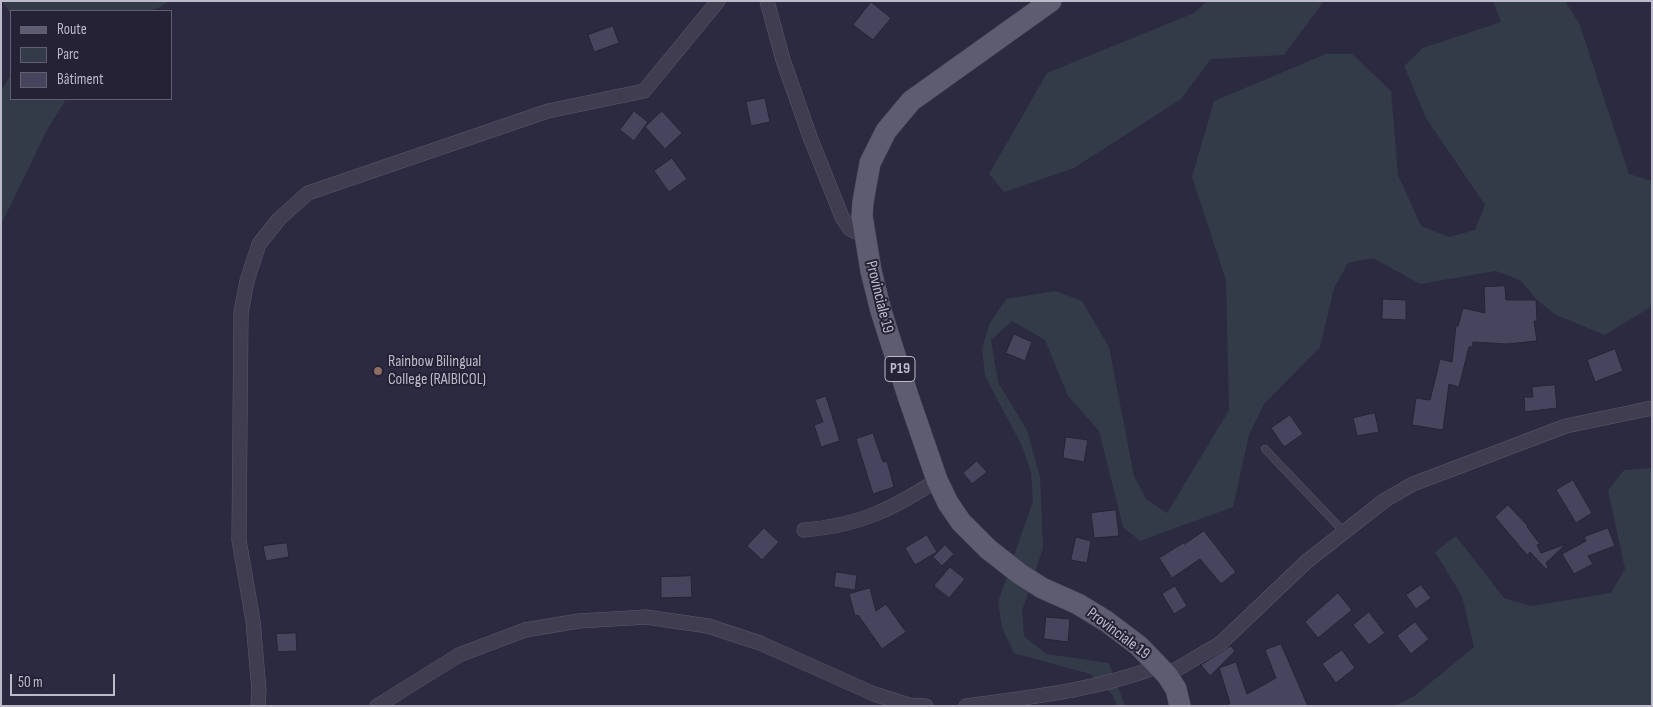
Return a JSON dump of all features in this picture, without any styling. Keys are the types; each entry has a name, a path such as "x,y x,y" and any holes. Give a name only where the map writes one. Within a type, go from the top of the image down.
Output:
{"main road":[{"name":"Provinciale 19","path":"1051,1 911,101 877,146 870,163 862,216 871,271 908,396 937,480 948,503 961,522 988,548 1020,574 1042,588 1078,604 1106,621 1139,646 1163,670 1176,689 1180,706"}],"street":[{"path":"258,706 259,690 253,621 240,540 240,423 241,313 247,281 260,244 279,219 308,193 548,111 644,91 718,1"},
{"path":"768,1 783,60 810,137 842,217 850,229 865,236"},
{"path":"966,706 1049,695 1163,670 1220,643 1306,562 1385,500 1413,484 1566,426 1652,408"},
{"path":"804,530 862,520 902,502 937,480"},
{"path":"377,706 460,655 525,630 579,621 646,617 708,626 760,643 874,694 909,705 926,706"}],"lane":[{"path":"1266,449 1345,533"}],"green space":[{"path":"2,1 170,1 155,10 10,10 10,13"},
{"path":"1207,1 1324,1 1284,55 1211,59 1181,99 1074,168 1004,192 989,174 1047,73 1194,13"},
{"path":"1493,1 1565,1 1579,23 1629,174 1652,181 1652,303 1649,308 1605,335 1556,315 1537,300 1520,280 1496,271 1420,284 1373,258 1348,263 1334,288 1320,347 1264,404 1249,435 1233,507 1140,541 1123,527 1099,431 1068,396 1045,340 1012,321 991,340 998,382 1027,430 1040,477 1043,548 1022,611 1024,636 1046,654 1109,663 1125,706 1117,706 1112,694 1090,674 1014,653 1002,628 998,602 1033,501 1031,472 1022,446 985,376 982,348 990,323 1006,299 1056,291 1082,301 1109,347 1134,476 1146,499 1167,513 1229,410 1226,280 1192,177 1214,101 1326,54 1352,54 1391,91 1398,175 1421,226 1449,237 1475,230 1485,205 1426,118 1404,66 1423,48 1501,22"},
{"path":"10,76 10,100 65,100 47,130 1,225 1,90"},
{"path":"1650,468 1652,470 1652,706 1395,706 1413,697 1474,647 1462,596 1435,552 1456,536 1504,598 1531,606 1611,593 1625,569 1608,490 1624,470"}],"building":[{"path":"871,2 891,18 873,40 853,25"},
{"path":"613,26 619,43 594,52 588,35"},
{"path":"765,98 770,122 751,126 746,102"},
{"path":"634,111 648,122 634,141 620,130"},
{"path":"662,111 682,133 665,149 645,127"},
{"path":"672,158 687,179 669,192 654,171"},
{"path":"1505,286 1506,300 1536,300 1537,321 1534,321 1537,341 1507,344 1473,342 1472,347 1469,347 1459,387 1449,384 1443,430 1412,425 1416,398 1430,400 1440,359 1452,362 1456,326 1458,326 1463,308 1485,313 1484,287"},
{"path":"1383,299 1406,300 1406,320 1382,319"},
{"path":"1014,334 1032,342 1025,361 1006,353"},
{"path":"1615,349 1623,371 1595,382 1587,360"},
{"path":"1555,385 1557,408 1525,412 1524,397 1533,397 1532,387"},
{"path":"826,396 840,441 821,447 814,425 823,422 815,400"},
{"path":"1375,413 1379,432 1357,436 1353,418"},
{"path":"1290,415 1303,434 1284,447 1271,428"},
{"path":"873,433 883,462 887,461 894,487 873,494 856,439"},
{"path":"1066,437 1088,440 1084,462 1063,458"},
{"path":"977,461 987,472 972,484 963,473"},
{"path":"1573,480 1592,513 1576,523 1556,490"},
{"path":"1508,505 1528,526 1540,544 1537,545 1541,553 1566,544 1546,563 1548,567 1546,569 1530,552 1527,555 1495,517"},
{"path":"1116,510 1119,536 1094,538 1091,513"},
{"path":"764,528 779,542 762,560 747,546"},
{"path":"1608,528 1615,546 1588,556 1593,564 1574,574 1562,554 1586,541 1584,537"},
{"path":"1204,531 1236,572 1221,584 1200,559 1172,578 1159,558"},
{"path":"927,535 937,552 915,565 905,548"},
{"path":"1076,537 1091,541 1087,563 1071,560"},
{"path":"287,543 289,557 266,561 263,546"},
{"path":"945,545 954,554 942,566 933,557"},
{"path":"950,567 965,579 949,598 934,586"},
{"path":"836,572 857,575 855,590 834,587"},
{"path":"691,576 692,597 661,598 661,577"},
{"path":"1421,585 1431,598 1416,609 1406,595"},
{"path":"1175,586 1187,606 1174,614 1162,594"},
{"path":"870,588 876,611 886,604 906,632 882,649 858,615 855,616 849,594"},
{"path":"1338,593 1352,610 1318,638 1305,622"},
{"path":"1369,612 1385,633 1369,645 1353,625"},
{"path":"1046,617 1070,619 1068,642 1044,639"},
{"path":"1415,622 1429,639 1411,654 1397,636"},
{"path":"296,633 297,651 278,652 276,634"},
{"path":"1281,644 1308,706 1225,706 1230,703 1219,668 1236,662 1247,694 1276,678 1265,650"},
{"path":"1231,646 1235,651 1210,676 1201,665"},
{"path":"1342,650 1355,668 1336,683 1322,664"}],"place":[{"name":"Rainbow Bilingual College (RAIBICOL)","path":"378,371"}]}
